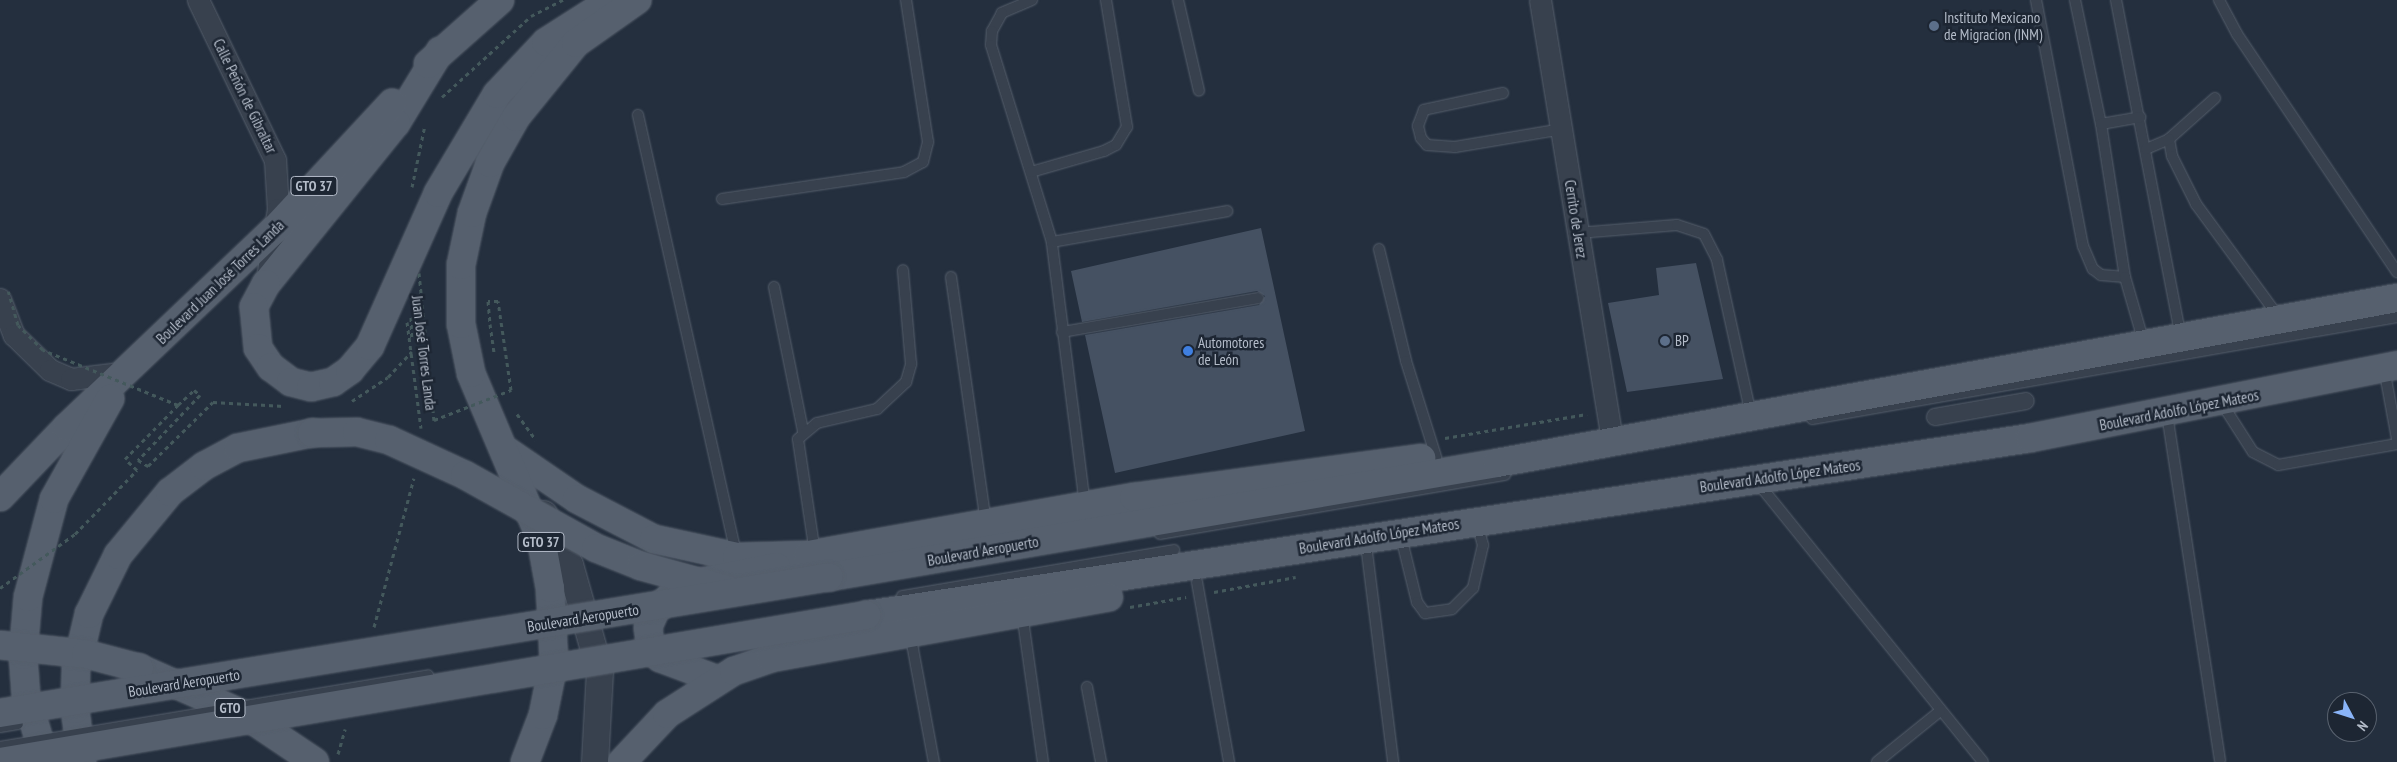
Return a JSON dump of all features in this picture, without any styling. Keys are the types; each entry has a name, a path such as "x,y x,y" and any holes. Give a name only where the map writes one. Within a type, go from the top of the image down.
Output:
{"main road":[{"name":"Boulevard Juan José Torres Landa","path":"0,497 275,229 440,51 500,0"},
{"path":"440,51 396,124 266,284 254,307 253,327 258,348 272,367 291,382 311,387 332,382 350,370 370,346 438,193 497,94 546,42 612,0"},
{"name":"GTO 37","path":"525,762 543,715 562,650 541,539 471,373 460,324 461,266 472,213 490,163 542,80 604,19 637,0"},
{"path":"716,679 660,658 650,645 648,627 655,611 676,591 692,584 755,573 812,555 986,523 1434,448 1507,468 2144,344 2397,298"},
{"name":"Boulevard Adolfo López Mateos","path":"1167,561 1756,480 2167,414 2390,366"},
{"path":"46,762 26,696 23,655 39,543 54,499 127,372"},
{"path":"82,762 75,709 76,669 89,614 118,556 170,492 204,466 238,448 312,433 357,432 389,440 466,475 596,548 641,566 740,593"},
{"path":"504,449 577,499 654,539 737,556 812,555"},
{"name":"Boulevard Aeropuerto","path":"0,712 740,593 1160,530 1507,468"},
{"path":"622,762 654,725 716,679 772,658 1022,612 1198,588 1478,528 1520,513"},
{"path":"0,748 1,762 867,615 1167,561"},
{"name":"GTO","path":"0,645 86,654 138,668 245,715 315,762"}],"street":[{"name":"Calle Peñón de Gibraltar","path":"198,0 269,139 279,187 275,229 266,284"},
{"name":"Cerrito de Jerez","path":"1540,0 1607,411 1607,448"},
{"path":"7,293 14,335 50,370 71,379 127,372"},
{"path":"1935,417 2026,401"},
{"path":"504,449 558,538 585,608 600,671 595,762"}],"lane":[{"path":"722,200 904,172 923,162 928,142 906,0"},
{"path":"1032,0 1002,13 992,30 991,45 1052,242 1085,506"},
{"path":"1031,172 1104,151 1116,145 1128,127 1106,0"},
{"path":"1178,0 1199,92"},
{"path":"2036,0 2088,259 2101,275 2125,277"},
{"path":"2075,0 2101,124 2125,277 2144,344"},
{"path":"2116,0 2181,337"},
{"path":"2220,0 2238,34 2397,272"},
{"path":"1503,93 1424,110 1418,126 1421,138 1427,144 1455,147 1562,129"},
{"path":"2146,149 2169,140 2215,98"},
{"path":"638,115 737,556"},
{"path":"2101,124 2140,117"},
{"path":"2169,140 2174,162 2196,204 2280,319"},
{"path":"1052,242 1227,211"},
{"path":"1578,233 1677,225 1704,234 1717,260 1749,422"},
{"path":"1379,249 1406,361 1434,448"},
{"path":"803,431 877,409 906,382 911,364 903,270"},
{"path":"951,277 986,523"},
{"path":"774,288 803,431 797,448 812,555"},
{"path":"1062,332 1258,298"},
{"path":"1804,420 2397,317"},
{"path":"2390,366 2397,439"},
{"path":"2221,402 2253,452 2278,466 2397,444"},
{"path":"2167,414 2220,760"},
{"path":"1756,480 1940,711 1983,762"},
{"path":"1403,545 1417,602 1425,613 1452,609 1473,588 1483,545 1478,528"},
{"path":"176,697 1059,551"},
{"path":"1367,552 1393,762"},
{"path":"893,598 1167,561"},
{"path":"1198,588 1229,762"},
{"path":"1022,612 1043,762"},
{"path":"910,632 934,762"},
{"path":"639,640 659,637"},
{"path":"562,650 610,645"},
{"path":"0,748 444,673"},
{"path":"1087,687 1101,762"},
{"path":"1877,762 1940,711"},
{"path":"0,727 88,712"}],"path":[{"path":"436,102 531,16 563,0"},
{"path":"411,191 427,118"},
{"path":"420,273 434,420 511,390 498,301 488,301 496,361"},
{"path":"7,293 18,325 43,350 178,405"},
{"name":"Juan José Torres Landa","path":"405,309 422,420 419,439"},
{"path":"58,349 77,358"},
{"path":"342,404 373,389 412,352"},
{"path":"502,382 509,398"},
{"path":"0,588 75,534 137,470 126,459 194,390 200,395 138,460 148,466 213,402 287,407"},
{"path":"512,405 538,443"},
{"path":"1434,448 1607,411"},
{"path":"372,634 416,467"},
{"path":"1122,608 1198,588 1307,575"}],"building":[{"name":"Automotores de León","path":"1261,228 1305,431 1115,473 1085,335 1259,305 1265,296 1257,291 1082,322 1071,271"},
{"name":"BP","path":"1696,263 1723,379 1627,392 1608,303 1659,295 1656,268"}],"place":[{"name":"Instituto Mexicano de Migracion (INM)","path":"1934,26"},
{"name":"BP","path":"1665,341"},
{"name":"Automotores de León","path":"1188,351"}]}
